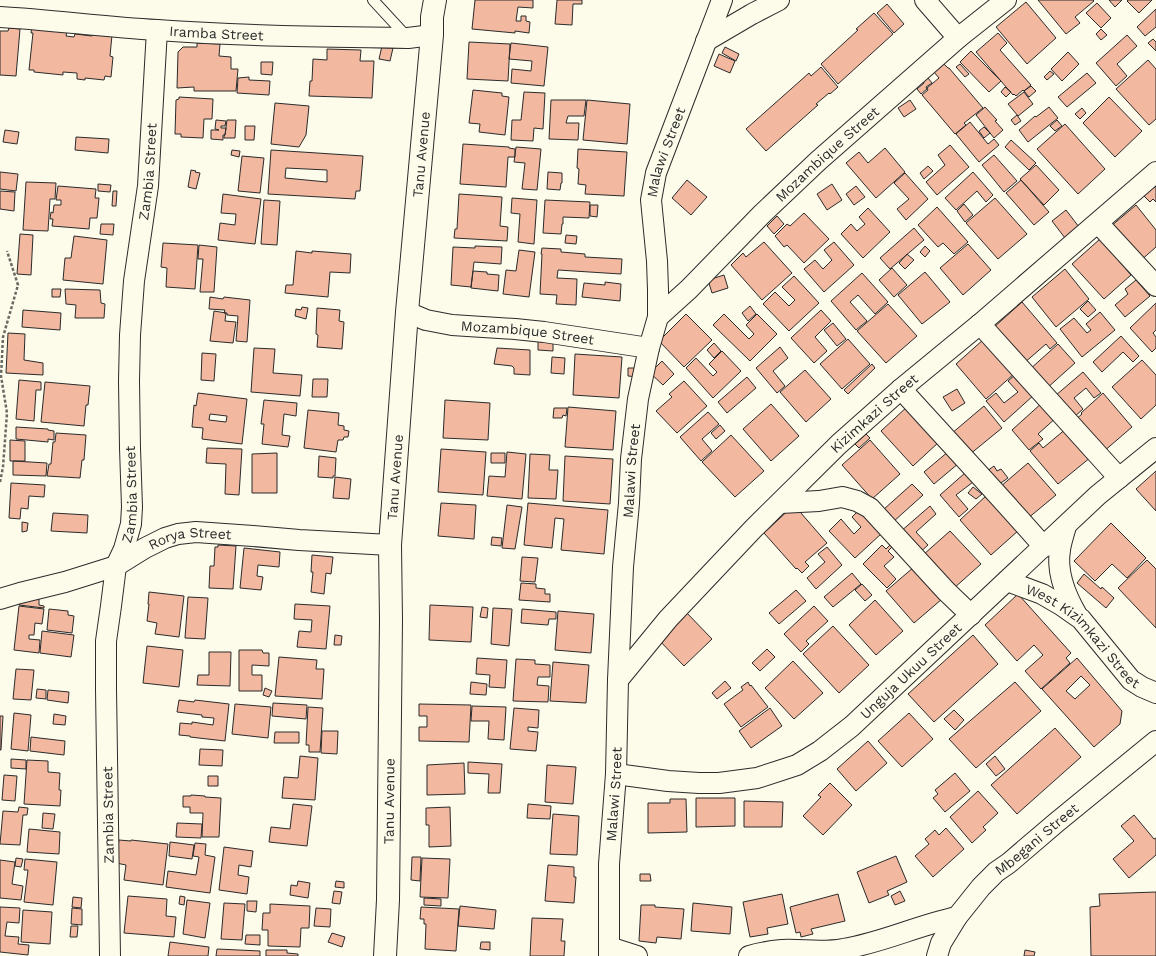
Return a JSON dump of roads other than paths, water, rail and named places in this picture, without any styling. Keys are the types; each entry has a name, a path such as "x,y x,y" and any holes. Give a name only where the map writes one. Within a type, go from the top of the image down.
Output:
{"street":[{"name":"Tanu Avenue","path":"385,956 388,900 391,620 390,545 407,312 432,35 432,17 435,0"},
{"name":"Malawi Street","path":"609,952 609,864 616,774 623,567 629,503 631,459 638,399 649,348 658,317 657,276 651,200 656,174 722,0"},
{"path":"706,42 752,14 780,0"},
{"path":"925,0 958,38"},
{"name":"Mozambique Street","path":"658,317 688,289 762,214 818,162 958,38 1006,0"},
{"name":"Iramba Street","path":"0,16 157,30 259,36 408,38 432,35"},
{"name":"Zambia Street","path":"110,956 106,641 112,606 116,566 124,549 131,524 132,507 129,381 130,335 134,281 148,186 157,30"},
{"name":"Kizimkazi Street","path":"618,680 668,619 754,528 839,444 901,389 980,324 1156,172"},
{"path":"1098,223 1156,286"},
{"name":"Mozambique Street","path":"407,312 426,320 452,325 537,331 649,348"},
{"path":"980,324 1119,478"},
{"path":"901,389 967,462 1002,498 1044,547"},
{"name":"Unguja Ukuu Street","path":"616,774 668,781 719,783 757,778 797,765 820,751 852,726 1098,495 1156,448"},
{"path":"780,502 820,500 842,496 857,501 870,508 946,591 971,615"},
{"path":"1067,525 1060,551 1060,573 1070,603 1078,617"},
{"name":"Rorya Street","path":"0,599 65,582 116,566 145,548 165,538 178,534 196,532 390,545"},
{"name":"West Kizimkazi Street","path":"1007,581 1030,588 1042,594 1081,619 1131,680 1156,693"},
{"name":"Mbegani Street","path":"937,956 941,943 957,917 981,887 996,872 1009,863 1156,740"},
{"path":"748,956 781,950 842,950 873,943 940,921 957,917"},
{"path":"609,952 637,956"}],"lane":[{"path":"373,0 408,38"}]}
